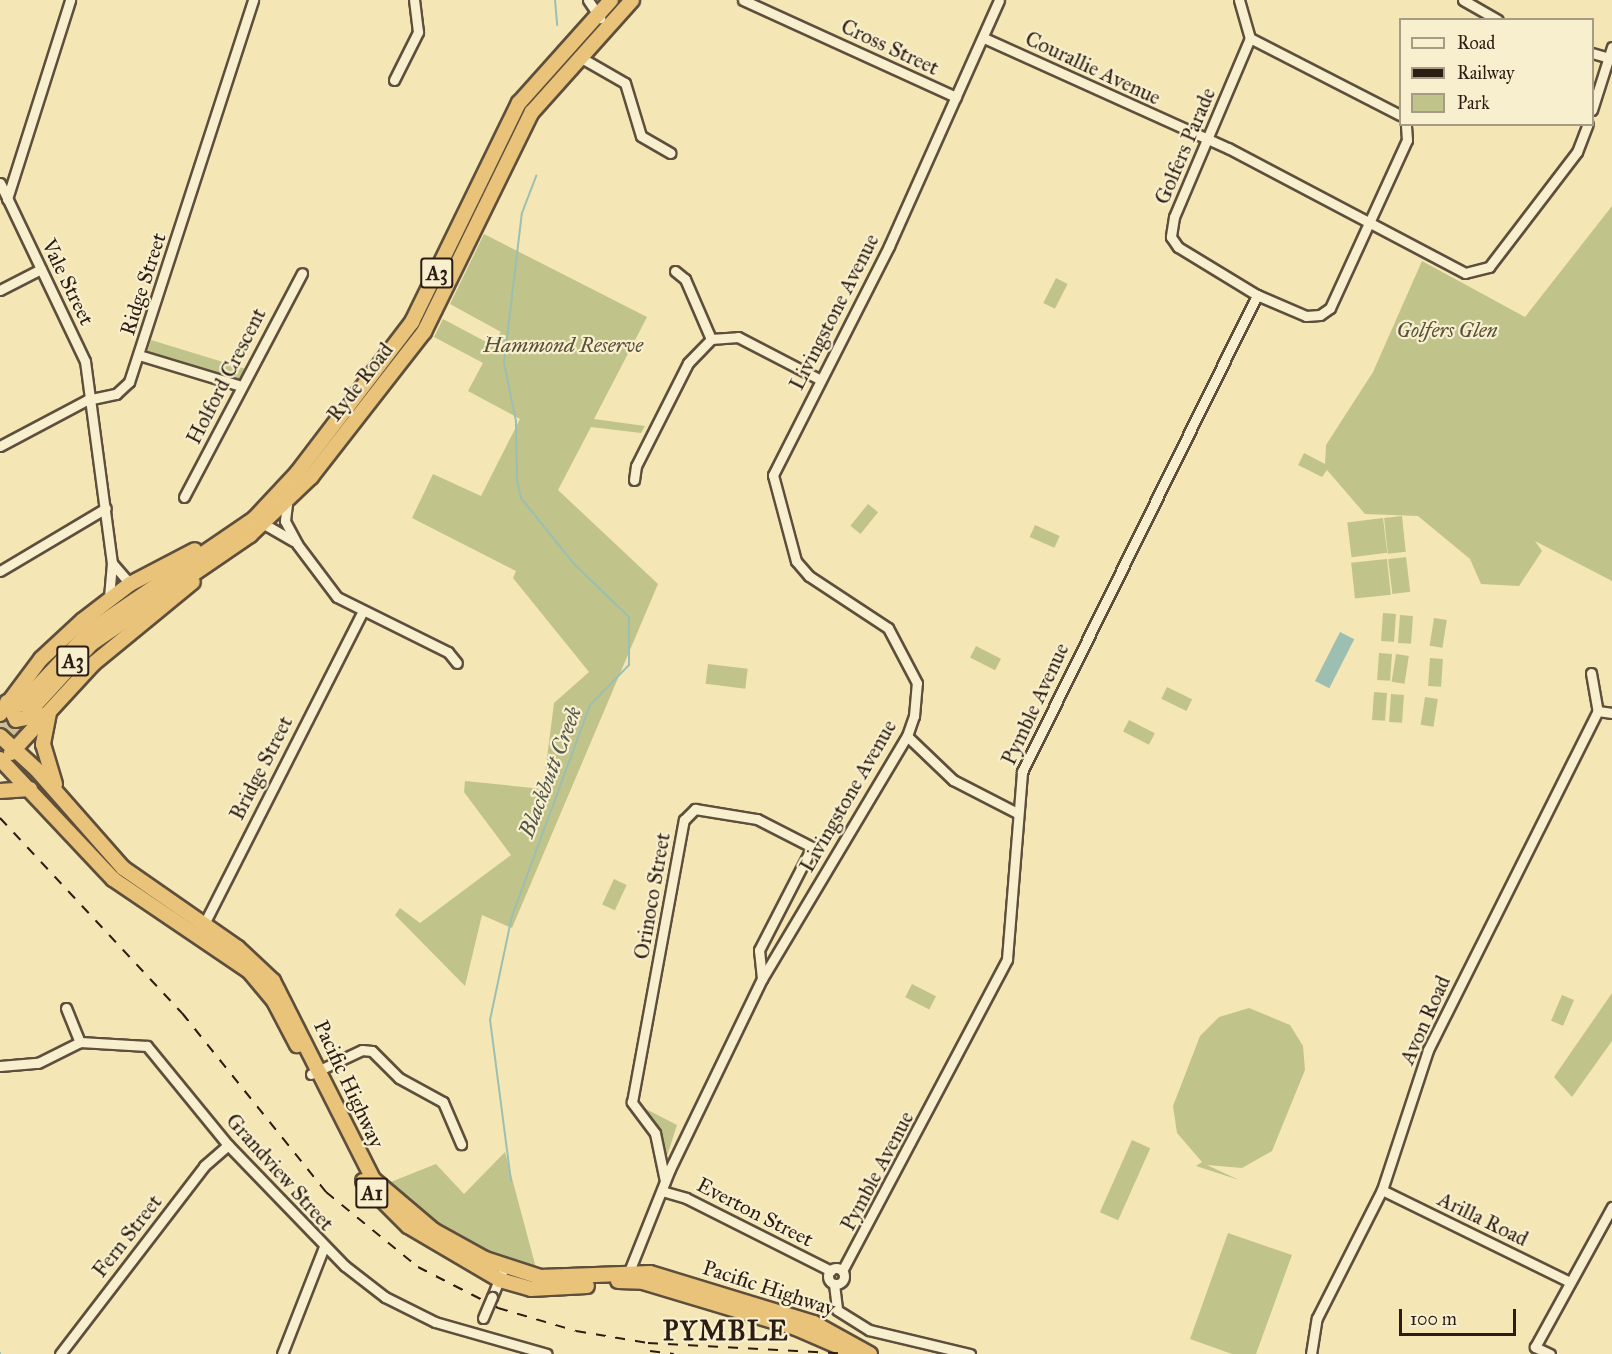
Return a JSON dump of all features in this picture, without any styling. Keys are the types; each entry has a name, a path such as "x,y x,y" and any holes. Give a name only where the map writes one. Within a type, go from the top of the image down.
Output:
{"highway":[{"name":"Ryde Road","path":"11,706 56,677 124,618 250,535 396,348 519,103 611,0"},
{"name":"Ryde Road","path":"11,706 107,618 287,504 424,332 519,134 578,56 632,0"},
{"path":"50,711 24,723 8,714 22,681 109,600 130,584 260,521"},
{"path":"1,765 14,748 107,652 250,535"},
{"path":"50,711 45,763 59,796"},
{"name":"Pacific Highway","path":"0,736 59,796 123,868 202,923 273,981 356,1169 376,1198 408,1226 502,1273 549,1290 650,1273 814,1323 870,1354"},
{"name":"Pacific Highway","path":"1,765 30,789 113,879 211,941 264,986 315,1072"},
{"path":"0,791 30,789"},
{"name":"Pacific Highway","path":"626,1276 796,1328 856,1354"}],"street":[{"path":"7,199 70,0"},
{"name":"Ridge Street","path":"0,446 93,399 124,389 139,355 253,0"},
{"path":"394,80 418,32 414,0"},
{"path":"588,0 608,25"},
{"name":"Cross Street","path":"743,0 956,97"},
{"name":"Livingstone Avenue","path":"626,1276 666,1180 762,979 907,736 918,689 892,634 803,570 791,552 774,496 775,467 889,246 984,38 999,0"},
{"path":"1239,0 1250,38 1399,114"},
{"path":"1462,0 1494,18"},
{"name":"Courallie Avenue","path":"984,38 1207,141 1348,214 1368,221 1455,271 1482,270 1577,152 1587,126"},
{"name":"Golfers Parade","path":"1250,38 1174,217 1171,237 1257,295 1306,316 1320,315 1330,308 1407,140 1406,126"},
{"path":"1594,107 1612,47"},
{"path":"1594,53 1609,58"},
{"path":"578,56 626,83 641,136 670,153"},
{"name":"Vale Street","path":"0,183 85,361 93,399"},
{"path":"0,290 41,269"},
{"path":"675,271 685,279 711,339"},
{"name":"Holford Crescent","path":"184,497 302,273"},
{"name":"Pymble Avenue","path":"834,1284 842,1281 842,1271 1007,959 1013,931 1015,812 1022,772 1257,295"},
{"path":"634,480 636,466 688,363 711,339 738,337 819,379"},
{"path":"139,355 241,387"},
{"path":"93,399 112,563 109,600"},
{"path":"287,504 285,521 297,544 337,597 448,652 457,663"},
{"path":"0,571 106,508"},
{"path":"260,521 281,530 297,544"},
{"path":"112,563 130,584"},
{"name":"Bridge Street","path":"202,923 363,611"},
{"path":"1591,673 1598,711 1612,713"},
{"name":"Avon Road","path":"1311,1354 1317,1318 1382,1190 1428,1050 1598,711"},
{"path":"907,736 953,780 1015,812"},
{"name":"Orinoco Street","path":"666,1180 655,1133 632,1102 684,820 695,809 757,819 812,847 759,950 762,979"},
{"path":"202,923 211,941"},
{"path":"66,1008 80,1042"},
{"name":"Grandview Street","path":"0,1066 38,1063 80,1042 147,1046 228,1145 324,1247 385,1297 525,1352 547,1354"},
{"path":"315,1072 362,1050 372,1051 399,1078 443,1102 461,1144"},
{"name":"Fern Street","path":"60,1354 204,1166 228,1145"},
{"name":"Arilla Road","path":"1382,1190 1568,1281"},
{"name":"Everton Street","path":"662,1191 679,1194 831,1271"},
{"path":"1550,1354 1535,1347 1568,1281 1612,1207"},
{"path":"1602,1226 1612,1232"},
{"path":"282,1354 324,1247"},
{"path":"842,1271 831,1271 837,1310 870,1330 970,1354"},
{"path":"477,1335 502,1273"}],"green space":[{"name":"Golfers Glen","path":"1612,206 1612,581 1535,541 1542,551 1519,586 1481,584 1470,559 1418,516 1365,514 1327,470 1322,477 1298,465 1304,453 1325,464 1326,445 1373,372 1422,261 1525,317"},
{"name":"Hammond Reserve","path":"484,234 647,317 594,419 645,426 641,433 591,427 558,490 658,584 512,928 482,915 465,986 395,915 400,908 420,923 511,855 464,792 465,781 543,789 554,703 589,672 513,578 516,571 412,518 433,474 481,496 520,419 468,391 483,363 434,337 443,319 492,345 501,332 450,304"},
{"path":"1056,278 1068,284 1055,309 1043,303"},
{"path":"151,340 248,370 243,383 147,353"},
{"path":"868,504 878,512 860,534 850,526"},
{"path":"1402,516 1406,552 1388,554 1384,518"},
{"path":"1383,518 1387,553 1352,557 1347,522"},
{"path":"1035,525 1060,536 1054,548 1030,537"},
{"path":"1406,557 1410,592 1392,594 1388,559"},
{"path":"1387,559 1391,595 1355,599 1351,563"},
{"path":"1383,613 1396,614 1394,642 1381,641"},
{"path":"1400,615 1413,616 1411,644 1398,643"},
{"path":"1434,618 1447,620 1442,648 1430,646"},
{"path":"976,646 1001,659 995,670 970,658"},
{"path":"1379,653 1392,654 1390,681 1377,680"},
{"path":"1396,654 1409,656 1404,684 1392,682"},
{"path":"1430,658 1443,659 1441,687 1428,686"},
{"path":"708,664 748,669 745,689 706,684"},
{"path":"1167,687 1192,699 1186,711 1161,699"},
{"path":"1374,692 1387,693 1385,721 1372,720"},
{"path":"1391,694 1404,695 1402,723 1389,722"},
{"path":"1425,697 1438,699 1433,727 1421,725"},
{"path":"1129,720 1155,733 1149,745 1123,732"},
{"path":"614,879 627,885 615,910 602,904"},
{"path":"912,984 936,996 929,1010 905,997"},
{"path":"1612,993 1612,1041 1572,1097 1554,1077"},
{"path":"1562,995 1574,1000 1563,1026 1551,1021"},
{"path":"1249,1008 1290,1025 1303,1046 1305,1070 1272,1151 1242,1168 1207,1165 1239,1180 1196,1166 1202,1162 1177,1133 1173,1106 1200,1036 1219,1017"},
{"path":"642,1107 677,1125 667,1156 660,1128"},
{"path":"1132,1140 1150,1148 1118,1220 1100,1212"},
{"path":"505,1152 536,1268 478,1247 427,1216 388,1183 436,1164 464,1194"},
{"path":"1228,1233 1292,1255 1256,1354 1232,1354 1190,1339"}],"shaded area":[{"path":"1340,632 1354,639 1329,688 1315,681"}],"waterway":[{"name":"Blackbutt Creek","path":"555,0 557,25"},
{"name":"Blackbutt Creek","path":"511,1181 490,1020 512,916 590,705 629,665 629,617 574,564 521,498 517,481 516,421 504,363 522,213 536,176"}],"tunnel":[{"path":"0,732 18,707"},
{"path":"0,752 27,713"}],"railway":[{"path":"0,818 182,1013 326,1192 418,1267 498,1308 576,1331 648,1343 848,1354"},
{"path":"650,1351 674,1354"}],"district":[{"name":"PYMBLE","path":"726,1331"}]}
